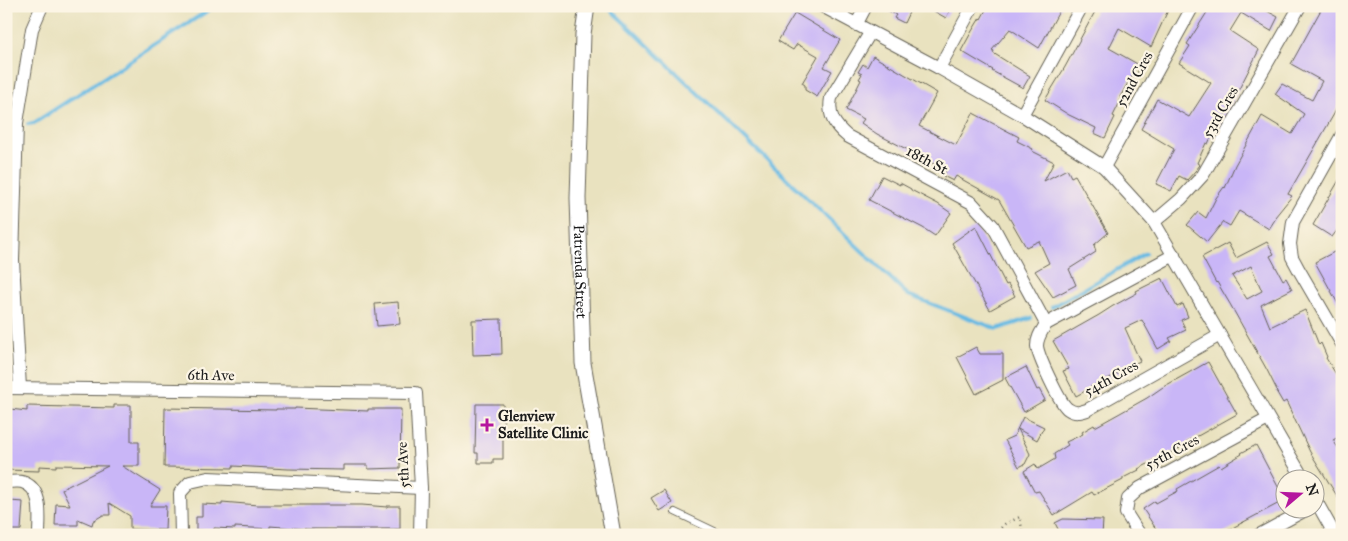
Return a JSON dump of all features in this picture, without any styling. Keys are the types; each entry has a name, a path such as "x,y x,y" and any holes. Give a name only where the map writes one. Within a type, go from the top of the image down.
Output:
{"street":[{"path":"20,388 13,260 17,123 32,29 42,6"},
{"name":"Patrenda Street","path":"587,6 583,34 578,198 583,363 613,535"},
{"path":"822,6 939,68 1022,115 1104,167 1154,222 1297,468"},
{"path":"856,25 866,6"},
{"path":"939,68 973,6"},
{"path":"1022,115 1082,6"},
{"name":"52nd Cres","path":"1104,167 1193,6"},
{"name":"53rd Cres","path":"1154,222 1181,199 1203,175 1300,6"},
{"name":"18th St","path":"870,33 831,98 829,106 831,117 837,128 846,136 972,203 993,226 1046,324"},
{"path":"1342,136 1293,222 1290,244 1292,256 1342,344"},
{"path":"1046,324 1174,255"},
{"name":"54th Cres","path":"1046,324 1039,334 1037,346 1040,357 1061,401 1068,409 1077,412 1097,406 1220,335"},
{"name":"6th Ave","path":"6,388 416,393"},
{"name":"5th Ave","path":"416,393 421,488 420,535"},
{"name":"55th Cres","path":"1140,535 1126,513 1128,500 1140,488 1268,419"},
{"path":"181,535 180,493 190,482 208,478 421,488"},
{"path":"6,482 22,482 32,487 38,499 39,535"},
{"path":"1259,535 1290,518"},
{"path":"1323,518 1335,535"}],"lane":[{"path":"675,512 723,535"}],"path":[{"path":"994,535 1005,524 1020,517 1024,535"}],"building":[{"path":"880,6 912,6 904,23 894,18 896,15"},
{"path":"925,6 952,6 946,18"},
{"path":"988,6 1062,6 1039,48 1010,29 992,50 994,51 993,53 1030,76 1023,88 961,51"},
{"path":"1098,6 1170,6 1151,47 1119,28 1109,48 1141,66 1135,77 1132,76 1120,97 1122,98 1105,138 1094,133 1096,128 1069,115 1045,100"},
{"path":"1211,6 1258,6 1278,17 1271,31 1241,13 1230,31 1259,50 1218,130 1215,128 1208,144 1206,143 1197,163 1200,165 1187,180 1179,176 1171,191 1156,184 1174,149 1141,129 1157,99 1189,117 1211,83 1179,63 1190,46 1187,44"},
{"path":"1323,6 1335,6 1342,11 1342,97 1334,114 1288,194 1292,196 1275,217 1269,229 1239,211 1230,226 1223,222 1207,242 1187,225 1198,212 1206,218 1216,198 1225,188 1235,165 1262,116 1292,134 1304,114 1275,94 1282,84 1312,100 1322,81 1291,64"},
{"path":"795,13 840,40 824,67 832,71 817,97 805,90 805,85 802,83 818,56 797,44 793,50 778,41"},
{"path":"873,56 937,93 919,126 956,145 973,113 1019,137 1017,141 1054,162 1044,181 1067,169 1071,177 1075,175 1108,233 1094,245 1096,252 1069,269 1076,285 1053,297 1035,271 1049,263 1039,241 1026,247 999,200 956,176 953,181 943,176 946,171 877,134 861,123 864,119 846,110 861,80 859,79 862,74 858,72 863,64 867,67"},
{"path":"1342,175 1342,224 1332,237 1313,225"},
{"path":"882,176 900,185 900,183 951,213 935,236 869,200"},
{"path":"976,226 1006,285 1008,284 1015,296 990,310 952,243"},
{"path":"1267,242 1274,254 1270,256 1283,280 1286,278 1292,289 1261,305 1270,327 1305,310 1319,345 1321,343 1326,358 1339,379 1342,386 1342,435 1333,440 1342,454 1342,504 1326,478 1326,468 1320,468 1310,452 1286,401 1283,403 1267,370 1202,257 1228,243 1236,258","holes":["1251,266 1262,291 1247,299 1232,276"]},
{"path":"1336,251 1342,261 1342,311 1315,262"},
{"path":"1162,278 1177,307 1183,304 1188,317 1181,320 1186,330 1169,338 1171,341 1158,349 1142,320 1125,328 1140,361 1076,396 1063,371 1069,369 1053,341 1137,293 1136,291"},
{"path":"398,302 400,324 377,326 375,304"},
{"path":"501,319 502,354 473,355 472,320"},
{"path":"976,347 980,354 1003,354 1003,380 976,394 957,357"},
{"path":"1208,362 1237,414 1187,442 1188,444 1138,469 1123,478 1123,480 1094,495 1092,492 1054,515 1039,491 1035,492 1024,471 1035,464 1038,469 1055,459 1054,454 1068,445 1066,442"},
{"path":"1026,367 1037,390 1039,389 1045,400 1024,412 1005,378"},
{"path":"476,404 503,404 503,459 493,459 493,463 478,463 478,453 475,453"},
{"path":"114,405 131,405 131,442 139,442 139,466 122,466 160,490 150,506 166,506 165,530 130,529 130,516 109,503 110,515 103,515 93,521 92,525 78,519 78,525 55,525 56,504 70,505 62,489 108,466 56,465 56,467 39,466 39,471 6,470 10,409 27,411 27,406 114,408"},
{"path":"165,408 276,410 295,408 368,411 368,409 401,409 400,468 368,469 368,465 344,465 344,470 233,466 233,468 164,467"},
{"path":"1023,417 1044,427 1037,440 1018,429 1030,454 1025,464 1019,467 1005,440 1014,436"},
{"path":"1256,445 1276,483 1276,505 1219,535 1160,535 1143,509 1155,501 1156,503 1178,491 1177,489 1219,465 1221,467"},
{"path":"664,490 672,503 659,511 651,498"},
{"path":"10,501 23,502 21,530 8,530"},
{"path":"222,502 258,505 400,506 400,529 307,529 270,526 270,529 235,527 235,529 214,528 214,531 196,530 196,517 202,517 202,504 222,505"},
{"path":"1063,519 1103,520 1102,535 1061,535 1055,523"}],"waterway":[{"path":"28,124 34,123 215,6"},
{"path":"608,7 908,295 997,329 1031,318"},
{"path":"1052,307 1146,253"}],"place":[{"name":"Glenview Satellite Clinic","path":"487,425"}]}
